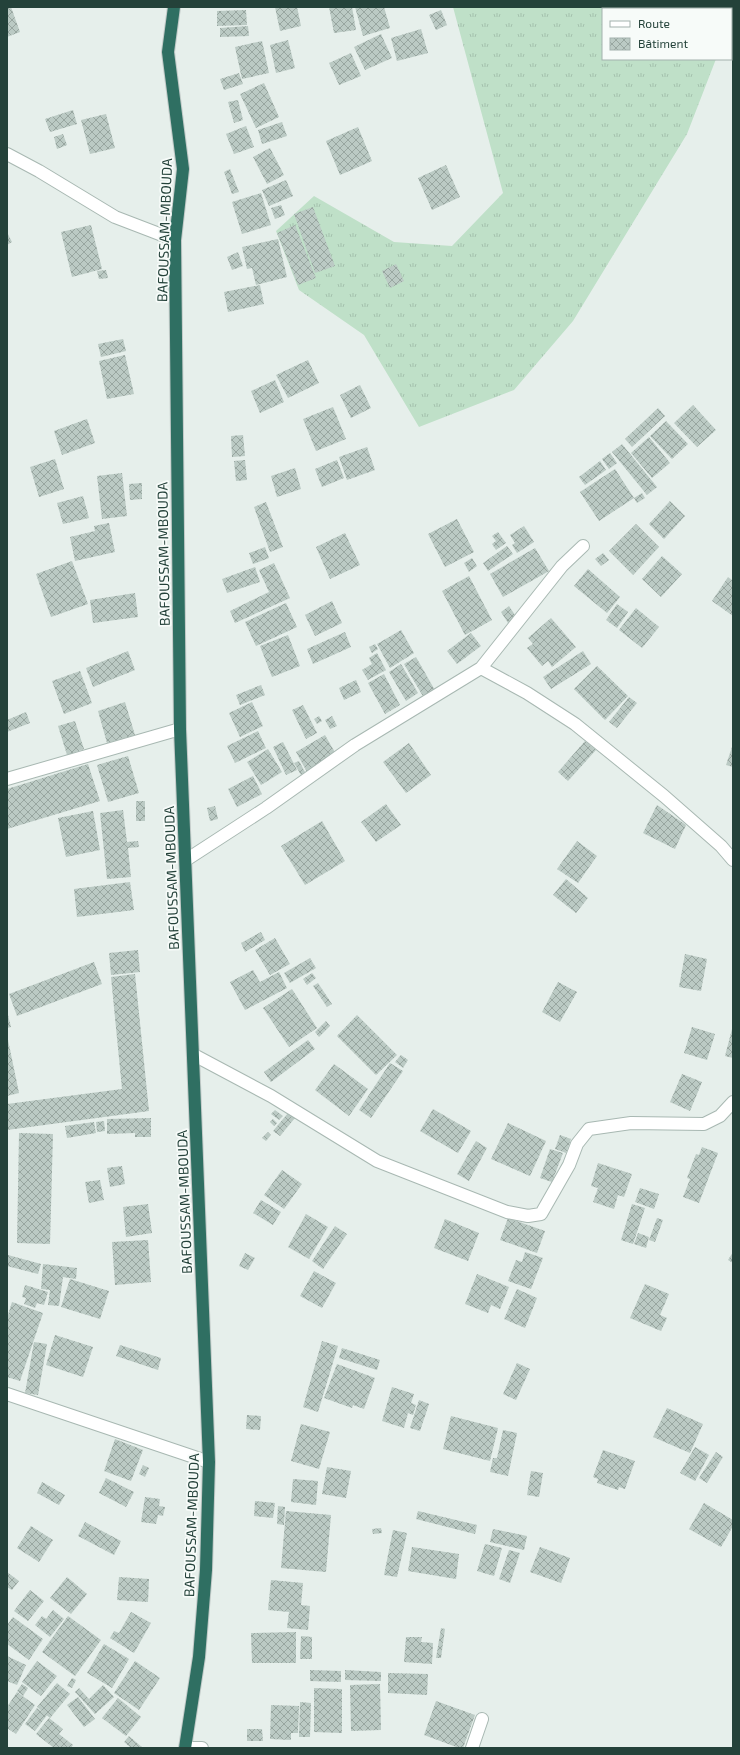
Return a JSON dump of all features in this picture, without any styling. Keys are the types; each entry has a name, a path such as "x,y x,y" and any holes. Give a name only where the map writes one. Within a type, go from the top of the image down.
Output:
{"highway":[{"name":"BAFOUSSAM-MBOUDA","path":"174,7 168,52 183,169 175,240 180,729 209,1462 206,1570 199,1657 185,1748"}],"street":[{"path":"7,154 39,170 115,217 175,240"},
{"path":"186,860 266,808 355,745 481,668 562,566 583,546"},
{"path":"481,668 527,693 575,724 664,796 721,846 733,860"},
{"path":"7,779 180,729"},
{"path":"194,1055 271,1096 377,1161 480,1202 508,1212 528,1216 541,1214 569,1164 577,1144 589,1129 631,1123 704,1124 720,1116 733,1102"},
{"path":"7,1394 209,1462"},
{"path":"472,1748 482,1719"},
{"path":"185,1748 202,1748"}],"green space":[{"path":"453,7 733,7 732,24 732,8 602,8 602,60 716,60 687,134 573,321 514,390 419,427 364,335 299,290 276,231 314,196 394,242 452,246 503,193"}],"building":[{"path":"7,7 11,7 20,32 7,37"},
{"path":"275,7 297,7 301,26 280,31"},
{"path":"329,7 352,7 356,30 334,33"},
{"path":"355,7 384,7 390,28 363,36"},
{"path":"246,10 247,25 217,26 217,11"},
{"path":"441,10 447,25 436,30 429,15"},
{"path":"248,26 249,36 220,37 220,28"},
{"path":"421,29 428,53 397,61 391,38"},
{"path":"381,34 392,58 365,70 354,47"},
{"path":"288,40 295,68 276,73 270,45"},
{"path":"262,41 269,73 242,79 235,47"},
{"path":"351,53 361,76 339,85 329,63"},
{"path":"239,73 243,84 224,90 220,79"},
{"path":"264,83 279,117 256,128 240,94"},
{"path":"238,100 243,120 234,123 228,102"},
{"path":"73,110 77,124 50,132 45,119"},
{"path":"106,114 115,148 90,154 81,120"},
{"path":"282,122 287,136 262,144 258,130"},
{"path":"246,126 254,147 234,154 226,134"},
{"path":"358,127 372,161 340,175 326,141"},
{"path":"63,134 67,145 57,149 54,137"},
{"path":"270,148 284,175 267,184 253,157"},
{"path":"446,165 460,197 432,210 418,178"},
{"path":"230,169 239,192 232,194 224,172"},
{"path":"286,180 293,196 269,206 262,190"},
{"path":"261,193 271,225 242,234 232,202"},
{"path":"281,205 285,215 275,219 271,208"},
{"path":"313,207 335,266 315,273 294,214"},
{"path":"91,225 102,269 72,277 61,232"},
{"path":"295,225 316,278 298,285 277,233"},
{"path":"7,232 12,242 7,245"},
{"path":"278,239 287,277 256,285 252,268 247,269 242,247"},
{"path":"238,252 243,266 232,270 227,257"},
{"path":"396,264 404,281 390,288 382,271"},
{"path":"106,270 108,278 99,279 97,271"},
{"path":"260,285 264,304 228,312 224,292"},
{"path":"123,339 126,351 101,357 98,344"},
{"path":"125,355 134,394 107,399 99,361"},
{"path":"308,360 319,383 288,398 276,375"},
{"path":"275,380 284,402 260,413 251,391"},
{"path":"360,385 371,408 351,418 340,395"},
{"path":"693,405 716,430 697,447 674,423"},
{"path":"333,407 346,439 316,451 303,419"},
{"path":"658,408 665,416 632,447 625,439"},
{"path":"87,419 95,443 62,455 54,431"},
{"path":"666,421 688,444 672,459 650,436"},
{"path":"243,435 245,456 232,457 231,436"},
{"path":"649,437 670,463 652,478 631,453"},
{"path":"622,444 657,487 647,495 612,452"},
{"path":"367,447 375,470 347,480 339,457"},
{"path":"610,453 617,463 609,469 602,459"},
{"path":"55,459 64,489 39,497 30,467"},
{"path":"245,460 247,480 236,481 234,461"},
{"path":"337,460 344,478 322,487 315,469"},
{"path":"600,461 606,470 585,485 579,477"},
{"path":"295,468 301,489 277,497 271,476"},
{"path":"615,469 634,498 599,521 580,492"},
{"path":"122,473 127,516 102,519 97,476"},
{"path":"142,483 142,499 130,500 129,484"},
{"path":"642,493 645,498 637,503 634,498"},
{"path":"83,496 89,518 63,524 57,503"},
{"path":"670,501 685,516 664,539 649,524"},
{"path":"266,502 283,547 270,552 254,507"},
{"path":"457,519 474,552 445,567 428,534"},
{"path":"109,523 115,552 75,561 70,537 95,531 94,526"},
{"path":"636,524 659,547 633,575 609,551"},
{"path":"524,526 534,542 517,553 512,545 515,543 510,535"},
{"path":"498,532 506,543 496,550 492,544 496,541 492,536"},
{"path":"345,533 360,565 330,579 316,547"},
{"path":"507,546 513,554 488,571 483,563"},
{"path":"265,547 269,558 253,564 249,553"},
{"path":"535,548 549,571 503,597 490,574"},
{"path":"603,553 609,560 601,566 595,559"},
{"path":"662,556 682,574 661,597 642,579"},
{"path":"472,558 477,566 469,572 464,563"},
{"path":"72,561 88,604 51,617 36,574"},
{"path":"274,563 290,598 235,623 230,611 269,592 259,570"},
{"path":"255,567 260,582 227,593 222,579"},
{"path":"588,569 620,597 607,613 574,586"},
{"path":"469,576 492,620 465,635 442,591"},
{"path":"728,577 733,581 733,616 712,601"},
{"path":"135,593 138,617 93,623 90,600"},
{"path":"332,601 342,623 315,636 305,615"},
{"path":"286,603 297,627 256,646 245,622"},
{"path":"617,604 628,612 617,628 606,620"},
{"path":"509,606 517,618 508,623 501,612"},
{"path":"636,608 659,627 642,648 619,630"},
{"path":"551,618 576,647 552,667 548,661 542,666 527,648 533,644 528,638"},
{"path":"401,630 414,653 390,668 377,644"},
{"path":"345,632 351,647 313,664 307,649"},
{"path":"471,633 481,646 457,664 447,651"},
{"path":"288,635 300,666 272,677 260,646"},
{"path":"375,644 378,649 372,653 369,647"},
{"path":"128,651 135,670 93,687 86,668"},
{"path":"583,651 591,664 551,689 543,677"},
{"path":"377,653 386,670 368,680 362,670 372,664 369,658"},
{"path":"416,657 436,692 424,698 404,664"},
{"path":"401,664 418,693 406,701 389,672"},
{"path":"597,666 628,696 605,720 574,689"},
{"path":"80,671 92,703 64,714 52,681"},
{"path":"384,674 400,705 385,714 368,683"},
{"path":"356,680 361,692 344,700 339,688"},
{"path":"261,685 265,695 240,705 236,695"},
{"path":"629,697 637,703 617,728 609,722"},
{"path":"125,702 135,735 107,743 98,711"},
{"path":"252,702 263,726 240,737 229,713"},
{"path":"303,705 317,733 306,739 292,710"},
{"path":"26,712 30,723 7,732 7,720"},
{"path":"319,716 322,721 317,724 314,719"},
{"path":"332,716 337,726 330,729 325,720"},
{"path":"75,721 84,749 67,755 58,726"},
{"path":"258,731 266,748 235,763 227,746"},
{"path":"325,735 337,756 307,772 296,752"},
{"path":"585,741 596,750 568,781 558,772"},
{"path":"283,742 297,770 286,775 273,747"},
{"path":"409,743 431,775 406,793 383,762"},
{"path":"733,744 733,767 726,765"},
{"path":"268,749 282,772 261,785 247,762"},
{"path":"128,756 139,793 108,802 97,765"},
{"path":"299,761 305,772 301,775 294,763"},
{"path":"88,764 100,801 7,829 7,789"},
{"path":"253,776 262,794 237,807 228,789"},
{"path":"136,801 145,801 145,821 136,821"},
{"path":"386,804 401,825 376,842 361,822"},
{"path":"657,805 686,825 675,849 643,833"},
{"path":"215,806 218,819 210,821 207,808"},
{"path":"123,810 127,842 138,841 139,847 128,848 131,877 107,879 100,813"},
{"path":"93,811 100,850 66,857 58,818"},
{"path":"322,821 345,861 305,885 281,846"},
{"path":"577,841 597,856 578,883 557,869"},
{"path":"566,879 588,898 576,913 553,895"},
{"path":"130,882 134,910 77,917 74,889"},
{"path":"261,932 265,940 245,952 241,943"},
{"path":"275,938 290,964 270,975 255,950"},
{"path":"138,950 140,972 111,975 109,953"},
{"path":"685,954 707,959 701,991 679,987"},
{"path":"310,958 316,968 290,983 284,973"},
{"path":"94,962 102,984 17,1016 9,994"},
{"path":"253,970 260,982 279,972 287,988 245,1010 230,982"},
{"path":"312,973 316,978 307,985 303,979"},
{"path":"135,974 149,1111 7,1130 7,1104 122,1089 111,977"},
{"path":"558,982 577,992 560,1022 542,1012"},
{"path":"318,983 332,1004 327,1007 313,986"},
{"path":"292,989 317,1028 289,1047 263,1008"},
{"path":"7,1011 11,1027 7,1028"},
{"path":"357,1015 397,1055 376,1075 337,1036"},
{"path":"326,1021 330,1026 319,1037 315,1032"},
{"path":"692,1027 715,1034 707,1060 684,1053"},
{"path":"733,1029 733,1058 725,1056"},
{"path":"7,1035 19,1093 7,1096"},
{"path":"308,1040 315,1049 271,1082 264,1072"},
{"path":"401,1055 408,1060 403,1068 395,1062"},
{"path":"390,1063 403,1071 371,1118 359,1110"},
{"path":"334,1064 368,1089 349,1116 315,1090"},
{"path":"682,1074 702,1082 690,1111 670,1102"},
{"path":"433,1109 471,1131 458,1153 420,1131"},
{"path":"275,1110 283,1116 279,1120 271,1114"},
{"path":"288,1113 295,1118 280,1136 273,1131"},
{"path":"151,1118 151,1137 135,1137 135,1133 107,1134 107,1119"},
{"path":"273,1119 277,1123 274,1126 270,1122"},
{"path":"104,1121 105,1131 97,1132 96,1122"},
{"path":"94,1122 96,1133 67,1138 65,1126"},
{"path":"508,1123 546,1141 530,1176 491,1159"},
{"path":"268,1132 271,1135 266,1141 262,1138"},
{"path":"19,1133 53,1134 50,1244 17,1243"},
{"path":"560,1135 571,1139 566,1153 555,1149"},
{"path":"476,1141 487,1148 469,1181 457,1174"},
{"path":"702,1147 718,1153 699,1203 683,1197 690,1179 687,1178 696,1154 699,1155"},
{"path":"550,1149 563,1153 552,1182 540,1178"},
{"path":"598,1163 632,1174 624,1197 618,1195 614,1209 593,1202 598,1188 591,1186"},
{"path":"122,1166 125,1184 110,1187 107,1168"},
{"path":"282,1170 302,1184 284,1209 264,1195"},
{"path":"100,1180 104,1200 89,1203 85,1182"},
{"path":"640,1188 659,1194 654,1209 635,1202"},
{"path":"261,1200 281,1212 273,1225 253,1213"},
{"path":"148,1204 152,1233 126,1237 123,1207"},
{"path":"632,1204 645,1208 633,1244 621,1240"},
{"path":"306,1214 328,1227 309,1259 288,1247"},
{"path":"508,1218 545,1231 537,1253 500,1240"},
{"path":"657,1218 663,1220 655,1242 649,1240"},
{"path":"445,1219 479,1233 468,1261 434,1248"},
{"path":"335,1226 347,1234 323,1269 312,1261"},
{"path":"638,1233 649,1237 646,1248 634,1244"},
{"path":"148,1240 151,1282 115,1285 112,1242"},
{"path":"525,1252 543,1258 531,1289 508,1281 516,1260 522,1262"},
{"path":"733,1252 733,1263 728,1260"},
{"path":"245,1253 255,1258 248,1270 239,1266"},
{"path":"8,1255 41,1264 38,1274 7,1266"},
{"path":"43,1264 77,1268 76,1279 63,1277 59,1306 48,1305 50,1290 41,1289"},
{"path":"314,1271 336,1283 322,1308 300,1296"},
{"path":"477,1274 509,1287 500,1309 491,1305 488,1313 465,1304"},
{"path":"70,1279 109,1291 100,1319 61,1307"},
{"path":"645,1284 669,1294 660,1315 667,1318 661,1331 630,1318"},
{"path":"25,1285 48,1292 44,1305 37,1303 35,1308 24,1304 26,1298 22,1297"},
{"path":"517,1289 537,1298 525,1328 504,1319"},
{"path":"12,1302 43,1313 20,1381 7,1377 7,1318"},
{"path":"55,1335 93,1347 83,1377 46,1365"},
{"path":"322,1341 338,1346 318,1412 303,1407"},
{"path":"34,1342 47,1344 38,1395 25,1393"},
{"path":"120,1345 161,1358 158,1370 116,1356"},
{"path":"342,1348 380,1360 377,1370 339,1358"},
{"path":"517,1363 530,1369 516,1400 503,1394"},
{"path":"337,1364 375,1378 364,1409 353,1405 352,1408 324,1398"},
{"path":"392,1387 414,1394 411,1403 416,1405 413,1415 408,1413 404,1428 382,1421"},
{"path":"419,1400 429,1404 420,1431 410,1428"},
{"path":"667,1408 703,1424 690,1453 653,1437"},
{"path":"247,1415 261,1416 260,1430 246,1429"},
{"path":"451,1416 498,1428 490,1461 443,1449"},
{"path":"301,1424 330,1432 319,1469 291,1461"},
{"path":"503,1430 517,1433 508,1476 490,1472 493,1458 497,1458"},
{"path":"115,1439 143,1450 131,1481 104,1471"},
{"path":"695,1447 709,1455 695,1481 680,1473"},
{"path":"603,1450 635,1461 625,1489 619,1487 618,1490 597,1483 598,1479 593,1477"},
{"path":"716,1452 723,1457 707,1483 699,1478"},
{"path":"143,1465 149,1468 145,1477 139,1474"},
{"path":"327,1467 351,1471 346,1498 322,1494"},
{"path":"531,1471 543,1473 539,1497 527,1495"},
{"path":"106,1478 134,1492 126,1507 99,1493"},
{"path":"293,1479 318,1481 316,1505 291,1502"},
{"path":"42,1482 65,1495 59,1505 37,1493"},
{"path":"145,1497 160,1499 159,1506 165,1507 163,1516 158,1515 156,1524 141,1522"},
{"path":"255,1501 275,1503 273,1518 254,1516"},
{"path":"704,1503 733,1520 733,1526 721,1547 689,1529"},
{"path":"278,1506 285,1507 284,1525 277,1524"},
{"path":"286,1511 331,1515 326,1572 281,1568"},
{"path":"418,1511 477,1525 475,1534 416,1519"},
{"path":"85,1522 121,1541 114,1555 78,1536"},
{"path":"31,1526 53,1540 39,1562 17,1548"},
{"path":"381,1528 382,1533 373,1534 372,1529"},
{"path":"493,1529 527,1536 524,1550 490,1542"},
{"path":"393,1530 407,1533 397,1577 384,1575"},
{"path":"485,1544 502,1548 494,1576 477,1571"},
{"path":"412,1547 459,1554 456,1579 408,1571"},
{"path":"540,1547 570,1558 561,1583 530,1572"},
{"path":"509,1550 520,1553 510,1583 499,1579"},
{"path":"7,1572 19,1581 12,1590 7,1587"},
{"path":"67,1577 87,1594 71,1614 50,1598"},
{"path":"119,1577 149,1579 148,1602 117,1600"},
{"path":"271,1580 303,1583 301,1605 310,1606 308,1630 287,1628 289,1612 268,1610"},
{"path":"30,1590 44,1601 28,1621 14,1611"},
{"path":"53,1610 64,1619 50,1637 35,1625 42,1616 46,1619"},
{"path":"131,1612 151,1623 134,1653 110,1638 114,1631 119,1633"},
{"path":"68,1616 101,1640 75,1676 42,1652"},
{"path":"13,1617 43,1639 29,1660 7,1644 7,1625"},
{"path":"441,1628 445,1629 441,1658 436,1658"},
{"path":"296,1632 296,1663 252,1663 251,1633"},
{"path":"301,1636 312,1637 312,1659 300,1659"},
{"path":"406,1637 422,1637 421,1642 433,1643 432,1664 404,1662"},
{"path":"104,1644 129,1659 112,1688 87,1673"},
{"path":"7,1656 26,1665 17,1685 7,1681"},
{"path":"37,1661 57,1676 41,1696 22,1682"},
{"path":"135,1661 160,1678 139,1710 114,1693"},
{"path":"310,1670 341,1671 341,1682 310,1681"},
{"path":"345,1670 381,1672 381,1681 345,1680"},
{"path":"388,1673 428,1674 427,1695 388,1693"},
{"path":"72,1678 76,1680 72,1688 67,1686"},
{"path":"57,1683 70,1694 50,1718 37,1707"},
{"path":"22,1684 28,1688 23,1696 17,1691"},
{"path":"380,1684 381,1730 351,1731 350,1685"},
{"path":"103,1685 114,1697 95,1714 75,1692 79,1688 89,1699"},
{"path":"314,1688 342,1689 342,1733 314,1732"},
{"path":"17,1692 35,1705 16,1734 7,1728 7,1707"},
{"path":"78,1697 95,1719 84,1727 67,1705"},
{"path":"118,1698 141,1717 126,1736 102,1718"},
{"path":"436,1701 475,1715 463,1748 459,1748 424,1735"},
{"path":"300,1702 311,1703 310,1737 299,1737"},
{"path":"271,1705 299,1706 298,1733 291,1733 291,1740 270,1739"},
{"path":"37,1708 47,1715 35,1731 25,1724"},
{"path":"49,1718 63,1729 59,1734 73,1745 71,1748 54,1748 36,1734"},
{"path":"247,1729 262,1729 263,1741 247,1741"},
{"path":"129,1736 143,1748 131,1748 124,1742"}]}
